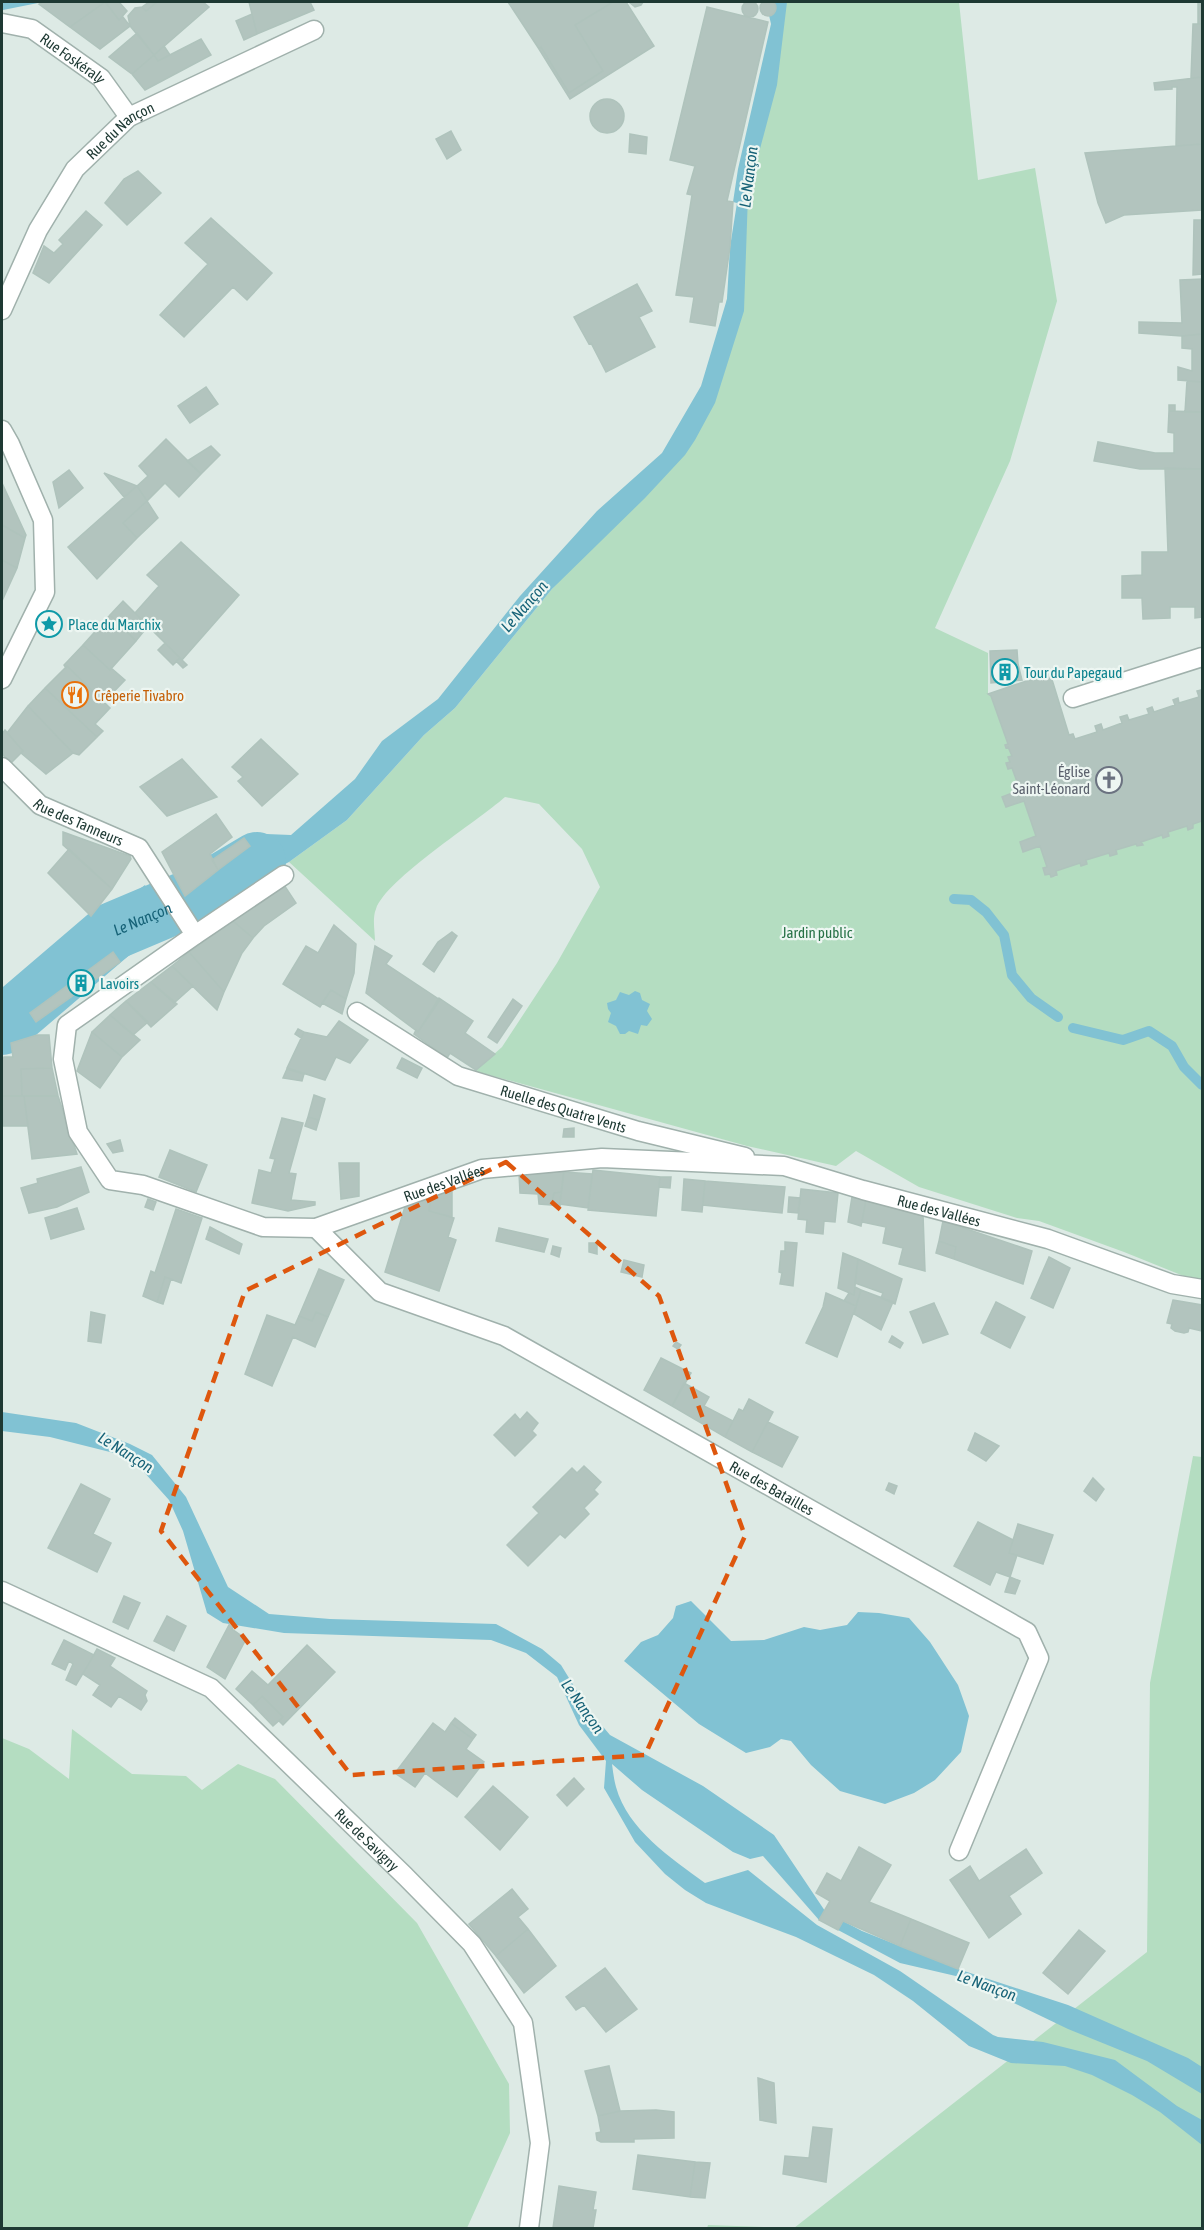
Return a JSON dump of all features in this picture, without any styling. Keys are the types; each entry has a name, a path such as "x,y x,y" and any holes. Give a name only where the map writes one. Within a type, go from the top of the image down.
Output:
{"street":[{"name":"Rue Foskéraly","path":"2,23 32,29 101,78 129,117"},
{"name":"Rue du Nançon","path":"2,310 38,230 75,169 129,117 314,30"},
{"path":"2,680 45,592 43,520 4,443"},
{"path":"1073,698 1203,657"},
{"name":"Rue des Tanneurs","path":"2,767 40,805 139,848 191,929"},
{"name":"Rue des Vallées","path":"284,876 191,929 67,1026 63,1059 78,1132 110,1180 143,1185 263,1227 315,1228 482,1169 602,1158 784,1166 862,1190 1048,1239 1172,1284 1203,1289"},
{"name":"Ruelle des Quatre Vents","path":"357,1012 458,1076 638,1131 784,1166"},
{"name":"Rue des Batailles","path":"315,1228 380,1293 504,1336 1027,1632 1039,1658 958,1851"},
{"name":"Rue de Savigny","path":"2,1591 211,1688 472,1944 523,2023 540,2143 529,2229"}],"highlighted area":[{"path":"506,1162 659,1296 745,1536 645,1755 351,1775 161,1531 245,1291"}],"green space":[{"name":"Jardin public","path":"778,2 959,2 978,180 1035,168 1057,301 1010,461 935,628 988,653 988,694 991,696 1008,744 1005,745 1012,756 1008,757 1010,762 1006,764 1008,769 1012,768 1020,790 1002,797 1006,807 1024,801 1036,836 1020,842 1023,852 1040,846 1047,867 1043,868 1045,875 1057,876 1056,871 1080,863 1082,866 1087,864 1086,860 1109,853 1117,854 1116,850 1136,844 1137,846 1142,845 1141,842 1162,835 1163,838 1169,836 1168,832 1187,826 1188,829 1193,828 1193,824 1202,821 1202,1281 1191,1279 1039,1221 1017,1218 919,1187 856,1151 836,1166 747,1146 475,1071 502,1047 557,963 600,887 582,849 539,804 505,797 414,867 383,897 376,909 375,941 289,862 347,820 424,735 455,708 552,589 669,458 712,386"},
{"path":"1193,1456 1202,1457 1202,2228 794,2228 1147,1952 1150,1683"},
{"path":"72,1729 132,1774 186,1776 202,1790 238,1764 275,1779 417,1923 509,2084 510,2133 467,2228 2,2228 2,1738 29,1749 69,1779"},
{"path":"708,2225 794,2228 707,2228"}],"water":[{"path":"2,2 43,2 2,10"},
{"path":"766,2 787,2 777,85 748,194 744,311 715,403 695,440 685,455 645,498 552,589 455,708 424,735 347,820 289,862 285,864 271,860 194,914 185,896 266,834 291,835 355,779 382,741 438,699 520,596 597,511 662,453 701,386 727,299 730,247 737,203 733,202 738,169 771,24"},
{"path":"145,885 167,929 120,962 113,953 30,1013 2,1043 2,1004 53,956"},
{"path":"635,991 640,993 642,1000 650,1004 647,1011 652,1019 647,1026 641,1025 638,1034 629,1031 620,1034 616,1026 608,1022 611,1013 607,1003 616,1000 620,992 629,995"},
{"path":"2,1412 76,1423 152,1455 186,1497 228,1587 269,1614 330,1619 496,1624 542,1649 561,1665 588,1709 610,1735 703,1786 774,1835 825,1911 819,1920 763,1856 750,1859 733,1852 642,1790 612,1764 616,1787 630,1817 652,1842 678,1864 705,1883 748,1870 817,1925 900,1971 993,2035 1043,2042 1115,2060 1177,2106 1202,2120 1202,2145 1160,2112 1092,2075 1065,2066 1011,2063 969,2046 913,2001 874,1975 796,1937 706,1903 685,1890 665,1874 635,1842 604,1788 606,1761 579,1725 557,1677 526,1653 491,1640 284,1633 223,1623 207,1613 183,1531 169,1500 143,1471 118,1454 50,1437 2,1431"},
{"path":"691,1601 731,1641 764,1640 804,1627 820,1630 847,1625 858,1612 909,1618 930,1642 958,1685 969,1716 961,1752 935,1780 914,1793 885,1804 840,1791 811,1765 791,1741 781,1739 770,1747 746,1753 699,1724 624,1661 641,1642 658,1635 673,1618 676,1606"},
{"path":"843,1921 862,1931 958,1969 1068,2005 1188,2058 1202,2067 1202,2094 1147,2061 1068,2029 960,1977 900,1963 838,1930"}],"building":[{"path":"768,0 776,8 768,16 760,8"},
{"path":"747,1 753,1 758,9 756,15 747,17 742,12 742,6"},
{"path":"43,2 105,2 70,27 39,4"},
{"path":"105,2 119,20 123,17 130,26 100,49 70,27"},
{"path":"119,2 127,11 119,20 106,3"},
{"path":"149,2 156,3 146,11 142,7"},
{"path":"157,2 203,2 209,7 154,55 130,26 128,16 135,8 142,7 146,11"},
{"path":"249,2 310,2 314,10 257,34"},
{"path":"508,2 613,2 575,25 603,71 569,93 541,47 539,49"},
{"path":"613,2 626,2 654,46 570,99 539,49 541,47 569,93 603,71 575,25"},
{"path":"629,2 643,2 635,7"},
{"path":"1198,2 1202,2 1202,24 1198,24"},
{"path":"707,7 768,22 727,201 733,202 730,247 722,302 719,302 715,326 690,322 694,297 676,295 692,195 687,194 695,166 670,160"},
{"path":"252,14 257,34 244,40 236,21"},
{"path":"1193,24 1202,24 1202,77 1191,78"},
{"path":"137,33 154,55 132,74 109,57"},
{"path":"201,39 211,55 145,90 132,74 154,55 158,61"},
{"path":"164,46 170,55 158,61 154,55"},
{"path":"1202,77 1202,144 1176,146 1177,87 1155,90 1154,83"},
{"path":"607,99 619,104 624,116 619,128 607,133 595,128 590,116 595,104"},
{"path":"451,131 461,150 447,159 436,139"},
{"path":"630,134 647,137 646,154 629,152"},
{"path":"1202,144 1202,210 1124,215 1106,223 1098,203 1085,153"},
{"path":"138,171 161,193 127,225 105,203 124,179"},
{"path":"86,211 102,225 49,283 33,273 44,246 54,253 63,244 59,240"},
{"path":"211,218 272,273 247,300 233,287 184,337 160,315 208,264 185,243"},
{"path":"1194,220 1202,220 1202,274 1193,275"},
{"path":"1202,279 1202,334 1182,336 1139,333 1139,322 1182,323 1180,280"},
{"path":"637,284 652,311 639,317 655,347 606,372 574,317"},
{"path":"1202,334 1202,382 1178,380 1178,367 1192,371 1192,349 1182,348 1182,336"},
{"path":"1187,381 1202,382 1202,412 1185,412"},
{"path":"206,387 218,404 190,423 178,406"},
{"path":"1169,405 1175,405 1175,411 1169,411"},
{"path":"1169,411 1202,412 1202,469 1140,469 1094,461 1098,442 1155,453 1174,453 1174,433 1168,432"},
{"path":"166,439 201,474 179,497 165,483 147,501 137,486 148,476 139,466"},
{"path":"211,446 220,455 201,474 187,461"},
{"path":"1165,468 1202,469 1202,617 1195,618 1195,607 1170,607 1170,618 1143,619 1142,598 1122,598 1122,576 1142,575 1142,552 1168,552"},
{"path":"69,470 83,488 59,508 53,482"},
{"path":"104,473 137,486 124,497"},
{"path":"2,483 26,535 25,538 2,525"},
{"path":"137,486 147,501 123,523 137,538 97,579 68,547"},
{"path":"147,501 158,518 137,538 123,523"},
{"path":"2,525 25,538 17,568 2,560"},
{"path":"181,542 239,595 182,660 143,618 142,620 135,613 159,586 147,575"},
{"path":"2,560 17,568 2,601"},
{"path":"123,601 142,620 143,618 148,626 136,641 110,615"},
{"path":"110,615 136,641 110,670 83,645"},
{"path":"165,643 180,658 173,665 158,650"},
{"path":"83,645 110,670 111,668 125,680 104,702 64,665"},
{"name":"Tour du Papegaud","path":"1017,650 1022,680 991,683 990,651"},
{"path":"180,658 187,665 183,668 176,661"},
{"name":"Crêperie Tivabro","path":"67,666 110,708 95,724 103,731 97,737 45,688"},
{"name":"Église Saint-Léonard","path":"1050,673 1069,735 1073,734 1075,739 1097,732 1095,726 1101,724 1103,730 1122,723 1120,717 1127,715 1129,720 1149,714 1147,709 1152,707 1154,712 1175,705 1173,700 1178,698 1179,703 1199,697 1197,691 1201,690 1202,821 1193,824 1193,828 1188,830 1187,826 1168,832 1169,836 1163,838 1162,835 1141,842 1143,845 1137,846 1136,844 1116,850 1117,854 1110,856 1109,853 1086,860 1087,864 1081,866 1080,863 1056,871 1057,875 1051,877 1050,874 1045,875 1043,868 1047,867 1040,846 1023,852 1020,842 1036,836 1024,801 1006,807 1002,797 1020,790 1012,768 1008,769 1006,763 1010,762 1008,757 1012,756 1008,747 1006,748 1005,745 1008,744 991,696 988,694"},
{"path":"45,688 97,737 79,755 73,753 28,706"},
{"path":"28,706 73,753 46,774 21,753 23,751 7,733"},
{"path":"5,730 23,751 10,764 2,753 2,734"},
{"path":"261,739 298,774 262,806 238,781 243,777 232,767"},
{"path":"182,759 217,797 167,816 140,787"},
{"path":"216,814 232,837 210,854 218,870 185,896 162,852"},
{"path":"63,832 130,856 131,859 112,889 63,845"},
{"path":"244,838 250,846 218,870 212,860"},
{"path":"69,849 112,889 91,916 48,873"},
{"path":"284,885 296,903 264,926 253,938 233,921"},
{"path":"233,921 253,938 242,953 224,992 189,952"},
{"path":"334,925 356,944 354,973 346,999 331,990 320,1007 283,984 306,946 318,953"},
{"path":"452,932 457,936 434,972 423,964 438,942"},
{"path":"375,946 392,956 386,964 440,1000 418,1032 366,993"},
{"name":"Lavoirs","path":"113,952 120,962 36,1022 30,1013"},
{"path":"189,952 224,992 217,1010 172,966"},
{"path":"172,966 193,986 174,1003 151,982"},
{"path":"151,982 177,1004 151,1027 126,1001"},
{"path":"331,990 346,999 342,1014 322,1003"},
{"path":"439,998 473,1021 465,1033 495,1054 476,1070 450,1053 447,1058 414,1034 416,1030 418,1032"},
{"path":"513,999 522,1006 497,1043 488,1037"},
{"path":"126,1001 148,1022 133,1035 110,1015"},
{"path":"110,1015 140,1040 122,1057 92,1032"},
{"path":"339,1021 368,1040 350,1063 336,1057 325,1080 287,1068 304,1032 327,1037"},
{"path":"298,1029 304,1032 301,1038 295,1034"},
{"path":"92,1032 122,1057 100,1088 77,1071"},
{"path":"37,1035 49,1035 52,1068 21,1069 22,1096 2,1096 2,1060 4,1057 13,1057 11,1043"},
{"path":"402,1058 422,1068 417,1078 397,1068"},
{"path":"52,1068 58,1096 22,1096 21,1069"},
{"path":"287,1069 304,1074 302,1081 283,1078"},
{"path":"314,1095 325,1099 319,1120 308,1117"},
{"path":"2,1096 24,1096 28,1126 3,1126"},
{"path":"24,1096 58,1096 77,1154 32,1159"},
{"path":"308,1117 319,1120 316,1130 305,1126"},
{"path":"282,1118 303,1123 289,1173 296,1174 291,1200 315,1202 315,1205 288,1211 252,1203 259,1170 271,1173 275,1159 270,1158"},
{"path":"574,1128 574,1137 563,1137 564,1129"},
{"path":"120,1140 123,1151 113,1153 107,1144"},
{"path":"170,1150 207,1165 196,1192 159,1177"},
{"path":"339,1163 359,1163 359,1196 341,1199"},
{"path":"81,1167 89,1192 57,1207 29,1213 21,1188 38,1183 37,1179"},
{"path":"564,1170 561,1192 554,1193 551,1205 539,1204 538,1194 520,1193 519,1173"},
{"path":"593,1170 660,1177 656,1216 588,1210"},
{"path":"564,1172 592,1174 588,1208 560,1204"},
{"path":"660,1177 671,1177 670,1188 659,1187"},
{"path":"684,1179 705,1181 702,1212 682,1210"},
{"path":"705,1181 785,1187 782,1213 703,1205"},
{"path":"452,1186 452,1217 429,1211 431,1193"},
{"path":"801,1189 838,1193 835,1222 824,1221 823,1234 806,1232 807,1220 798,1219"},
{"path":"561,1192 560,1207 551,1205 554,1193"},
{"path":"431,1193 429,1211 454,1218 448,1237 456,1240 439,1291 385,1272 407,1200"},
{"path":"789,1197 800,1198 798,1213 788,1212"},
{"path":"852,1197 866,1200 861,1226 848,1222"},
{"path":"148,1199 156,1202 153,1210 145,1207"},
{"path":"866,1200 923,1214 925,1271 899,1264 903,1248 883,1243 886,1227 862,1222"},
{"path":"77,1208 84,1229 51,1239 45,1218"},
{"path":"176,1209 202,1218 181,1283 165,1277 157,1302 143,1296 151,1271 155,1273"},
{"path":"943,1221 1032,1251 1023,1284 954,1259 956,1247 939,1241"},
{"path":"210,1227 242,1244 239,1254 206,1239"},
{"path":"499,1228 548,1239 544,1252 496,1241"},
{"path":"939,1241 956,1247 954,1259 936,1253"},
{"path":"785,1242 797,1243 793,1286 780,1284 781,1251 785,1251"},
{"path":"589,1243 597,1243 597,1254 589,1252"},
{"path":"553,1246 561,1248 559,1257 551,1254"},
{"path":"843,1253 858,1259 854,1295 838,1288"},
{"path":"1049,1257 1070,1268 1053,1308 1031,1298"},
{"path":"858,1259 902,1279 895,1304 881,1298 883,1293 855,1283"},
{"path":"624,1260 644,1265 642,1277 621,1272"},
{"path":"319,1269 344,1280 328,1317 316,1312 312,1321 299,1316"},
{"path":"165,1277 171,1279 163,1304 157,1302"},
{"path":"855,1287 861,1290 856,1306 844,1301 849,1293 854,1295"},
{"path":"861,1290 893,1302 881,1330 854,1314"},
{"path":"826,1293 856,1306 837,1357 806,1343 823,1307"},
{"path":"1173,1300 1202,1305 1202,1331 1189,1328 1188,1332 1184,1333 1171,1328 1172,1324 1167,1323"},
{"path":"996,1302 1025,1317 1010,1348 981,1333"},
{"path":"934,1303 948,1334 923,1343 910,1312"},
{"path":"91,1312 105,1315 101,1343 88,1341"},
{"path":"316,1312 328,1317 315,1347 293,1337 272,1386 245,1374 267,1315 295,1325 299,1316 312,1321"},
{"path":"892,1336 903,1343 900,1348 889,1342"},
{"path":"676,1342 681,1345 678,1349 673,1346"},
{"path":"661,1358 691,1373 672,1406 644,1390"},
{"path":"684,1383 709,1397 704,1406 733,1421 725,1437 672,1406"},
{"path":"749,1399 773,1412 752,1452 725,1437 739,1409 743,1411"},
{"path":"527,1412 538,1423 532,1431 536,1435 515,1456 494,1435 515,1414 520,1420"},
{"path":"768,1422 798,1437 782,1467 752,1452"},
{"path":"975,1433 999,1446 986,1461 968,1450"},
{"path":"584,1466 601,1482 594,1490 598,1494 584,1508 589,1514 565,1538 560,1534 528,1566 507,1545 539,1513 533,1507 572,1468 577,1473"},
{"path":"1093,1478 1104,1489 1096,1501 1084,1491"},
{"path":"889,1483 897,1486 894,1494 886,1490"},
{"path":"81,1484 110,1499 93,1534 111,1543 97,1572 48,1548"},
{"path":"978,1522 1013,1540 1009,1553 1017,1555 1010,1577 996,1572 990,1585 954,1566"},
{"path":"1018,1524 1053,1535 1043,1564 1009,1553"},
{"path":"1010,1577 1020,1581 1015,1594 1005,1592"},
{"path":"124,1596 140,1603 128,1629 113,1622"},
{"path":"167,1616 186,1626 174,1651 154,1641"},
{"path":"230,1623 235,1624 232,1629 246,1639 225,1679 207,1667"},
{"path":"64,1640 94,1655 76,1685 66,1680 73,1664 69,1661 65,1670 52,1664"},
{"path":"307,1645 335,1672 283,1725 279,1721 283,1717 262,1696 253,1705 236,1689 252,1671 268,1685"},
{"path":"97,1649 115,1658 110,1666 147,1691 145,1695 147,1701 141,1710 119,1696 111,1707 93,1695 100,1685 83,1674"},
{"path":"262,1696 283,1717 273,1726 253,1705"},
{"path":"455,1718 476,1735 473,1739 451,1723"},
{"path":"433,1723 445,1732 451,1723 473,1739 466,1749 484,1762 457,1797 425,1773 415,1787 395,1773"},
{"path":"574,1778 584,1789 567,1806 557,1795"},
{"path":"493,1786 528,1817 500,1850 465,1817"},
{"path":"859,1847 891,1865 869,1902 911,1919 900,1946 843,1921 838,1930 819,1920 830,1901 816,1893 827,1873 841,1881"},
{"path":"1026,1849 1042,1873 1009,1896 1021,1914 989,1938 950,1880 970,1866 979,1881"},
{"path":"512,1889 528,1909 518,1917 528,1929 496,1956 469,1924"},
{"path":"911,1919 969,1943 958,1969 900,1946"},
{"path":"528,1929 556,1966 524,1993 496,1956"},
{"path":"1079,1930 1105,1951 1068,1994 1043,1973"},
{"path":"605,1968 637,2009 606,2032 584,2005 576,2010 566,1997"},
{"path":"609,2066 620,2111 598,2116 585,2071"},
{"path":"758,2078 774,2083 776,2123 760,2120"},
{"path":"620,2111 674,2112 674,2138 634,2139 634,2142 597,2140 596,2133 601,2132 598,2116"},
{"path":"813,2127 832,2129 826,2182 783,2174 785,2156 809,2158"},
{"path":"638,2155 695,2162 690,2197 633,2189"},
{"path":"695,2162 710,2163 705,2198 690,2197"},
{"path":"559,2186 596,2192 593,2228 553,2228"}],"waterway":[{"name":"Le Nançon","path":"2,1026 113,931 203,893 257,861"},
{"path":"954,899 971,900 986,912 1004,935 1012,975 1031,998 1058,1017"},
{"path":"1073,1028 1123,1040 1149,1031 1172,1046 1184,1067 1202,1085"}],"place":[{"name":"Place du Marchix","path":"49,624"},
{"name":"Tour du Papegaud","path":"1005,672"},
{"name":"Crêperie Tivabro","path":"75,695"},
{"name":"Église Saint-Léonard","path":"1109,780"},
{"name":"Lavoirs","path":"81,983"}]}
